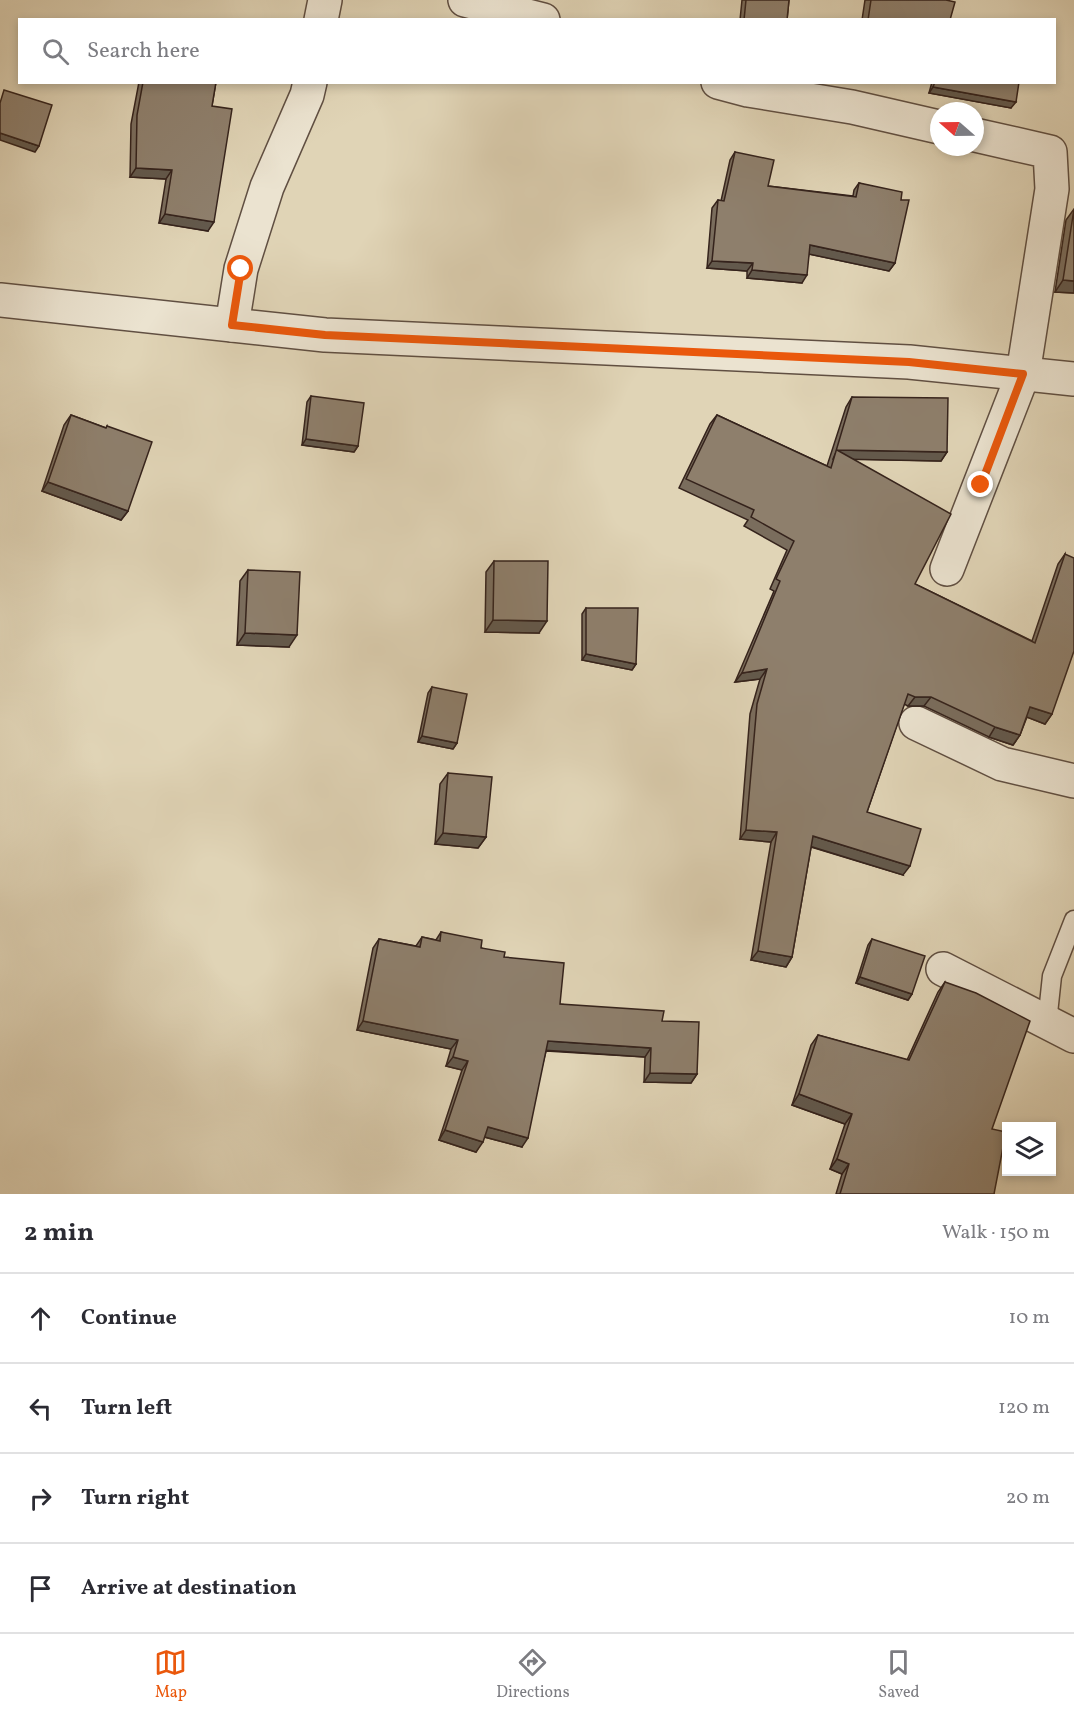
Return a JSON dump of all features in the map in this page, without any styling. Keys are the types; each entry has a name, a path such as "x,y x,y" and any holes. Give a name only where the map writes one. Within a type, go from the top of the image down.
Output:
{"street":[{"path":"321,18 325,0"},
{"path":"465,0 535,18"},
{"path":"232,325 241,269 267,187 307,95 310,84"},
{"path":"726,84 748,90 852,107 930,125"},
{"path":"947,569 1023,374 1052,189 1050,152 984,137"},
{"path":"0,300 325,335 909,362 1074,379"},
{"path":"916,723 1002,764 1074,781"},
{"path":"943,969 1061,1030"}],"lane":[{"path":"1061,1030 1052,975 1074,920"}],"building":[{"path":"746,0 789,0 787,18 744,18"},
{"path":"871,0 955,2 951,18 868,18"},
{"path":"143,84 216,84 212,106 232,109 214,222 165,214 172,170 136,168 137,115"},
{"path":"934,84 1019,84 1016,102 933,87"},
{"path":"4,90 52,105 39,146 0,133 0,103"},
{"path":"735,152 774,160 768,186 856,197 859,183 902,192 901,200 909,200 895,263 810,245 807,275 752,270 753,263 712,261 718,200 724,201"},
{"path":"1074,209 1074,281 1063,280"},
{"path":"311,396 364,403 358,446 306,439"},
{"path":"852,397 948,398 947,452 837,450 951,514 915,584 1035,643 1065,554 1074,558 1074,651 1052,714 1030,707 1020,735 995,727 931,697 915,697 908,694 867,812 921,829 910,866 813,836 792,957 758,951 777,832 746,830 757,704 767,669 742,673 780,581 776,579 794,541 751,517 754,510 686,479 717,415 831,468"},
{"path":"71,415 152,442 128,511 48,482"},
{"path":"494,561 548,561 547,621 493,620"},
{"path":"248,570 300,572 297,635 245,633"},
{"path":"586,608 638,608 636,664 586,654"},
{"path":"432,687 467,694 457,743 422,736"},
{"path":"448,773 492,777 486,837 443,833"},
{"path":"441,932 482,940 481,948 505,952 504,957 564,963 560,1004 664,1011 662,1021 699,1022 697,1074 650,1073 651,1048 548,1041 528,1138 488,1127 483,1142 445,1130 468,1061 453,1057 458,1040 363,1021 379,939 420,947 422,937 440,941"},
{"path":"872,939 925,956 912,994 860,977"},
{"path":"945,982 976,993 1030,1021 992,1129 1002,1131 1002,1153 994,1194 840,1194 849,1164 837,1159 852,1114 799,1094 818,1035 909,1060"}],"route":[{"path":"241,269 232,325 325,335 909,362 1023,374 981,485"}]}
